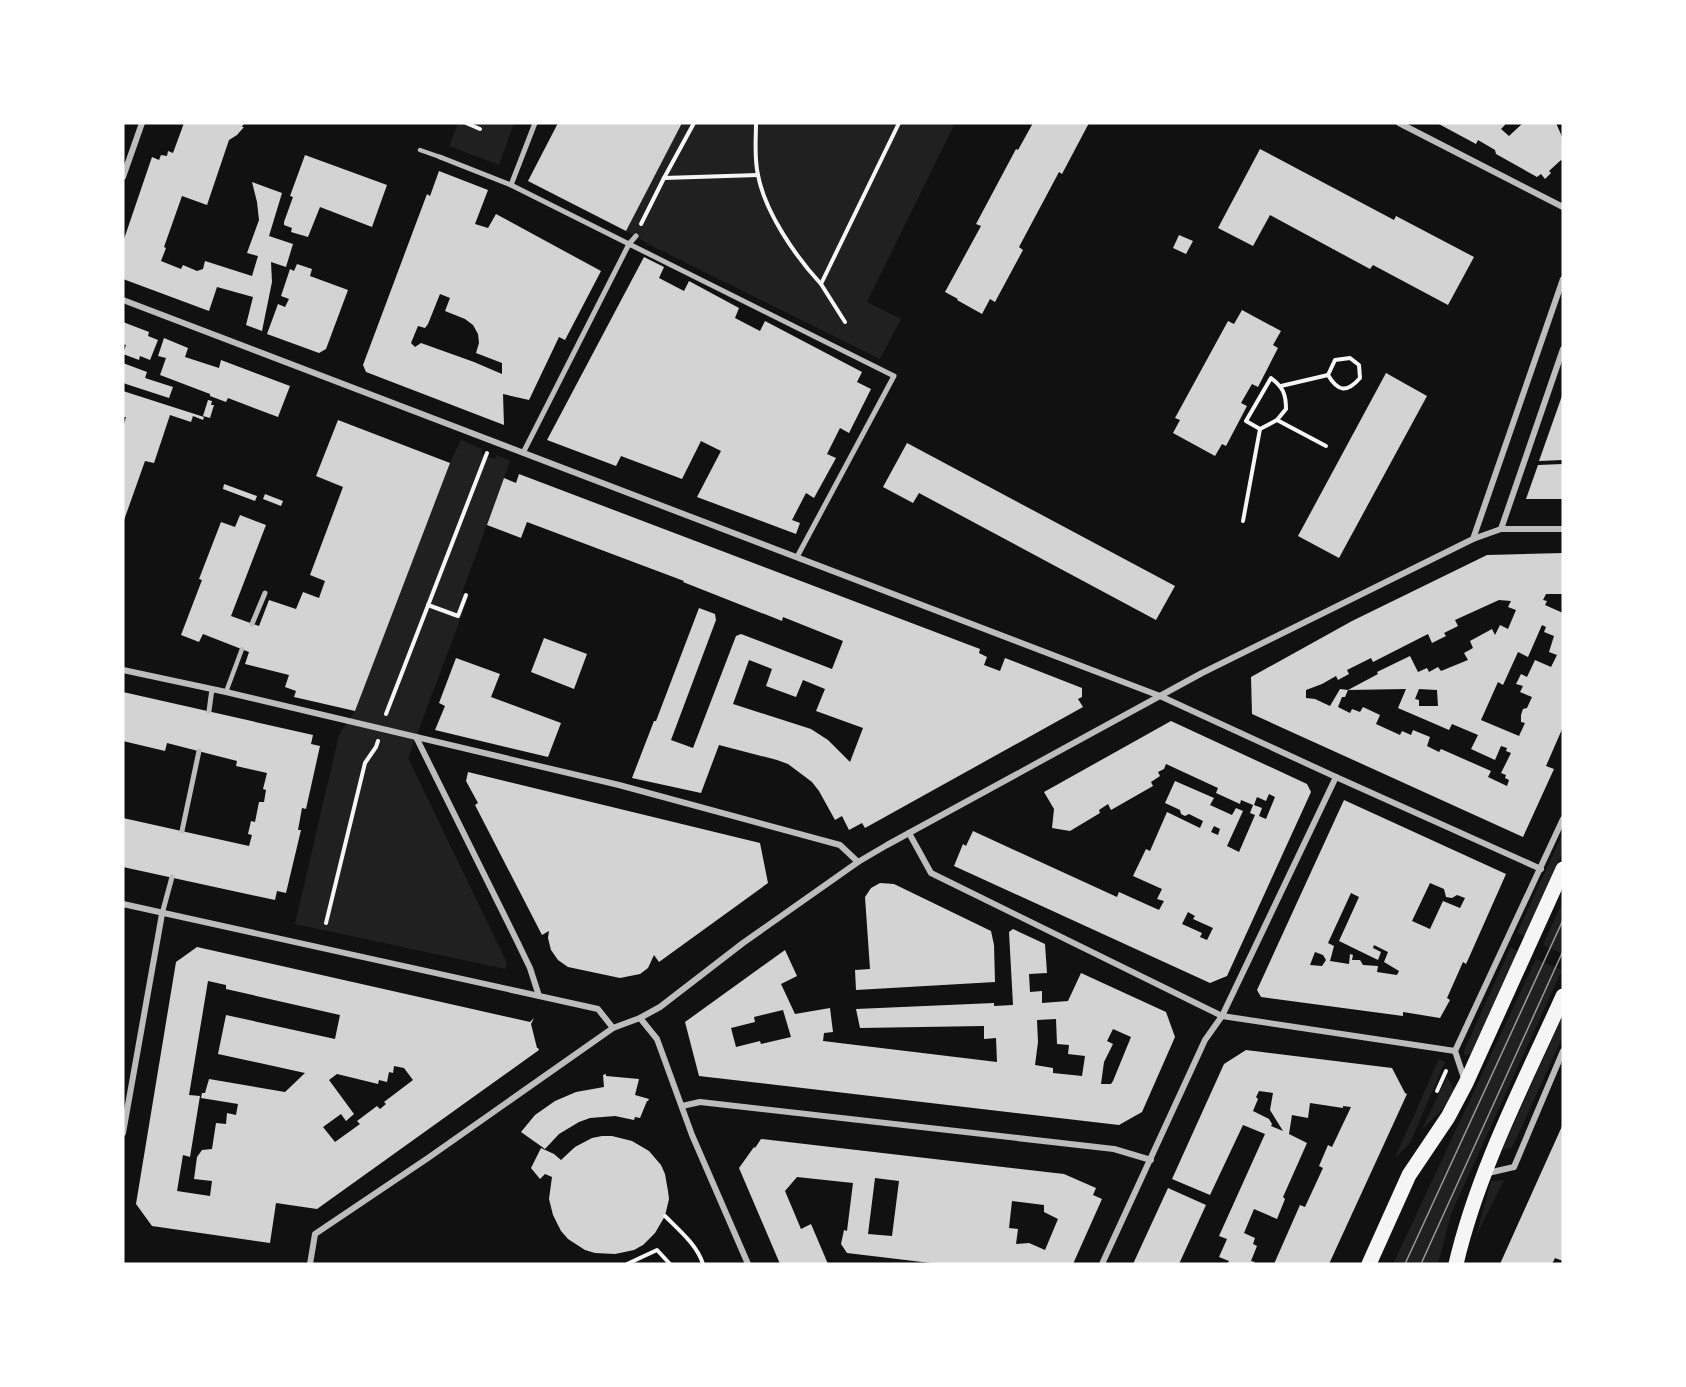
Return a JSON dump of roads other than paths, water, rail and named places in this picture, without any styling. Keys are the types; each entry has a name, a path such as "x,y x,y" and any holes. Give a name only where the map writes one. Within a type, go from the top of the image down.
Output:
{"main road":[{"path":"1370,1264 1409,1175 1448,1117 1466,1083 1563,869"},
{"path":"1455,1264 1464,1229 1484,1173 1563,996"}],"street":[{"path":"123,177 142,123"},
{"path":"511,185 535,123"},
{"path":"1400,123 1563,207"},
{"path":"440,157 511,185 894,376 797,557"},
{"path":"523,453 629,244 636,236"},
{"path":"1473,539 1563,279"},
{"path":"123,300 1160,696 1541,869"},
{"path":"1501,529 1563,350"},
{"path":"310,1264 315,1234 613,1028 640,1018 660,1007 858,862 1202,673 1473,539 1501,529 1563,529"},
{"path":"252,624 265,592"},
{"path":"123,670 212,688 620,785 840,845 858,862"},
{"path":"208,711 212,688"},
{"path":"416,737 530,968 539,996"},
{"path":"182,831 199,752"},
{"path":"1102,1264 1205,1040 1222,1016 1336,777"},
{"path":"1466,1083 1455,1051 1563,819"},
{"path":"909,833 931,873 1222,1016 1455,1051"},
{"path":"123,1133 162,914 172,877"},
{"path":"123,904 598,1009 613,1028"},
{"path":"640,1018 657,1039 692,1135 748,1264"},
{"path":"1484,1173 1514,1167 1563,1051"},
{"path":"682,1106 700,1102 1114,1149 1151,1161"}],"lane":[{"path":"420,150 440,157"},
{"path":"226,692 242,650"}],"tram line":[{"path":"1405,1264 1563,920"},
{"path":"1421,1264 1563,951"}]}
